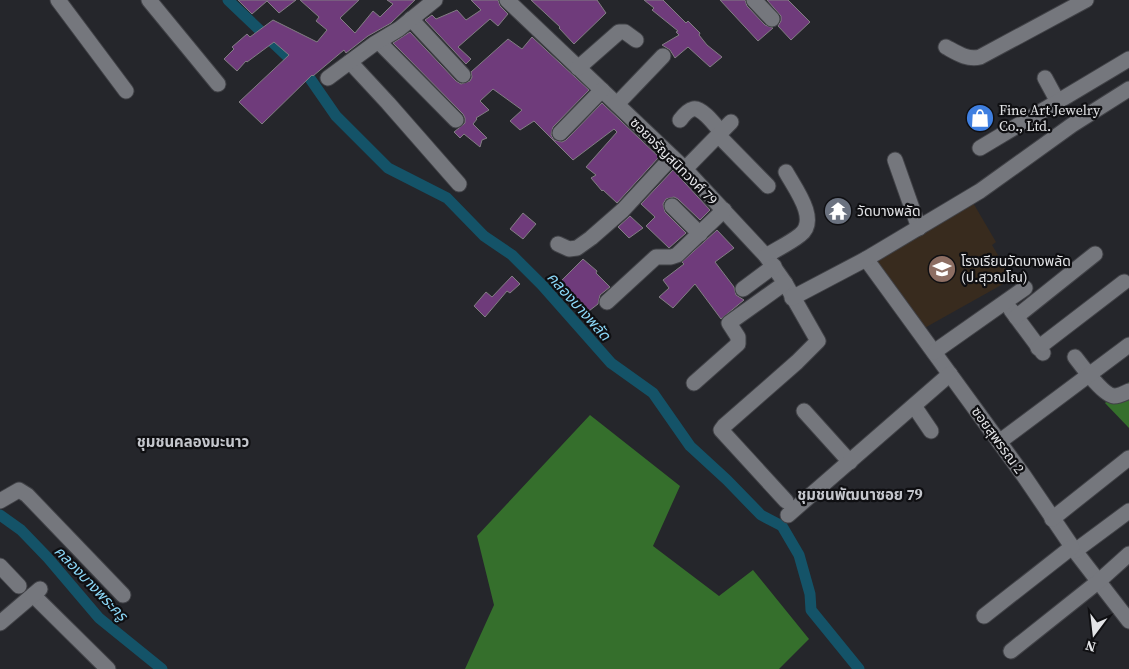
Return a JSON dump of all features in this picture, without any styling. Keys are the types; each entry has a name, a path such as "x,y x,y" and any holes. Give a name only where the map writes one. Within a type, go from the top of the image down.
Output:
{"street":[{"path":"58,0 126,91"},
{"path":"149,0 218,84"},
{"path":"328,78 374,44 382,41 435,0"},
{"name":"ซอยจรัญสนิทวงศ์ 79","path":"507,0 672,157 724,210 770,261 785,283 818,341 798,362 721,430 787,508 850,462"},
{"path":"754,0 772,19"},
{"path":"946,47 966,57 973,59 980,57 1086,0"},
{"path":"411,19 463,75"},
{"path":"578,68 618,32 625,32 636,40"},
{"path":"382,41 456,120"},
{"path":"617,104 664,56"},
{"path":"980,148 1129,59"},
{"path":"350,62 459,184"},
{"path":"1045,78 1058,102"},
{"path":"792,298 866,259 980,191 1072,125 1129,88"},
{"path":"560,133 602,90"},
{"path":"680,120 692,109 701,110 724,130 768,186"},
{"path":"684,169 724,130"},
{"path":"558,244 569,249 577,248 623,210 672,157"},
{"path":"895,160 919,228"},
{"path":"743,289 770,261 807,228 809,219 805,207 786,172"},
{"path":"672,206 700,234"},
{"path":"607,302 656,257 677,255 724,210"},
{"path":"1016,317 1095,254"},
{"name":"ซอยสุพรรณ 2","path":"866,259 1024,476 1073,549 1129,621"},
{"path":"1005,302 1040,351 1124,282"},
{"path":"694,383 738,344 738,337 729,323 785,283"},
{"path":"934,352 1025,288"},
{"path":"999,442 1129,345"},
{"path":"1075,357 1108,394 1114,396 1129,391"},
{"path":"804,411 850,462 950,374"},
{"path":"914,406 931,430"},
{"path":"1052,519 1129,458"},
{"path":"0,501 19,490 27,494 123,595"},
{"path":"984,616 1073,549 1129,511"},
{"path":"1011,651 1099,581 1129,554"},
{"path":"0,566 19,586"},
{"path":"0,623 37,592 108,669"}],"shaded area":[{"name":"โรงเรียนวัดบางพลัด (ป.สุวณโณ)","path":"972,201 996,242 992,245 1012,279 921,330 870,259"}],"green space":[{"path":"1129,382 1129,428 1105,403"},
{"path":"590,415 680,486 653,546 719,596 753,570 809,639 779,669 465,669 494,605 477,536"}],"building":[{"path":"238,0 296,0 279,13 267,1 252,14"},
{"path":"300,0 359,0 340,18 355,33 373,11 380,17 393,4 387,0 415,0 391,23 368,36 346,53 344,50 312,75 262,124 239,102 289,55 274,42 246,61 237,71 224,59 234,49 232,47 247,34 250,37 273,20 317,42 327,30 316,21 319,17"},
{"path":"471,0 498,0 500,6 508,14 498,26 490,19 458,47 471,59 466,64 425,20 432,15 436,19 457,10 466,20 481,10"},
{"path":"531,0 597,0 606,13 574,44 560,27"},
{"path":"644,0 663,0 686,23 688,21 700,33 699,35 707,45 722,57 710,67 688,47 675,58 670,50 662,45 679,35 676,32 678,31 652,10 654,8"},
{"path":"720,0 745,0 747,6 765,25 773,28 758,41"},
{"path":"767,0 788,0 810,22 791,40 778,26 781,16"},
{"path":"410,32 461,84 470,81 472,77 471,72 508,39 522,49 532,37 589,90 553,127 551,135 554,140 562,142 566,140 602,103 659,157 617,203 602,191 591,178 596,175 586,167 617,132 614,129 573,160 534,121 520,130 510,121 522,110 493,89 480,101 489,110 476,118 473,124 487,138 482,140 480,147 464,134 460,138 454,132 465,123 463,114 393,43"},
{"path":"673,170 710,210 700,220 678,199 674,197 666,199 663,204 665,212 686,233 669,248 646,226 655,217 641,204"},
{"path":"523,213 536,224 523,239 510,229"},
{"path":"630,216 643,228 629,238 618,227"},
{"path":"717,230 734,248 715,262 734,287 736,295 744,300 721,319 695,284 673,308 659,297 669,288 663,280 684,264 682,262"},
{"path":"583,259 597,271 596,273 610,287 600,295 598,304 585,314 554,288"},
{"path":"512,276 520,284 510,293 507,291 485,317 474,306 486,292 492,297"}],"waterway":[{"name":"คลองบางพลัด","path":"228,0 309,77 336,116 388,168 447,198 484,236 512,255 542,285 611,363 653,393 690,446 761,515 782,526 799,555 810,594 811,610 859,669"},
{"name":"คลองบางพระครู","path":"0,515 21,530 48,558 99,618 162,669"}],"place":[{"name":"Fine Art Jewelry Co., Ltd.","path":"980,118"},
{"name":"วัดบางพลัด","path":"838,211"},
{"name":"โรงเรียนวัดบางพลัด (ป.สุวณโณ)","path":"942,269"}],"district":[{"name":"ชุมชนคลองมะนาว","path":"193,441"},
{"name":"ชุมชนพัฒนาซอย 79","path":"860,494"}]}
